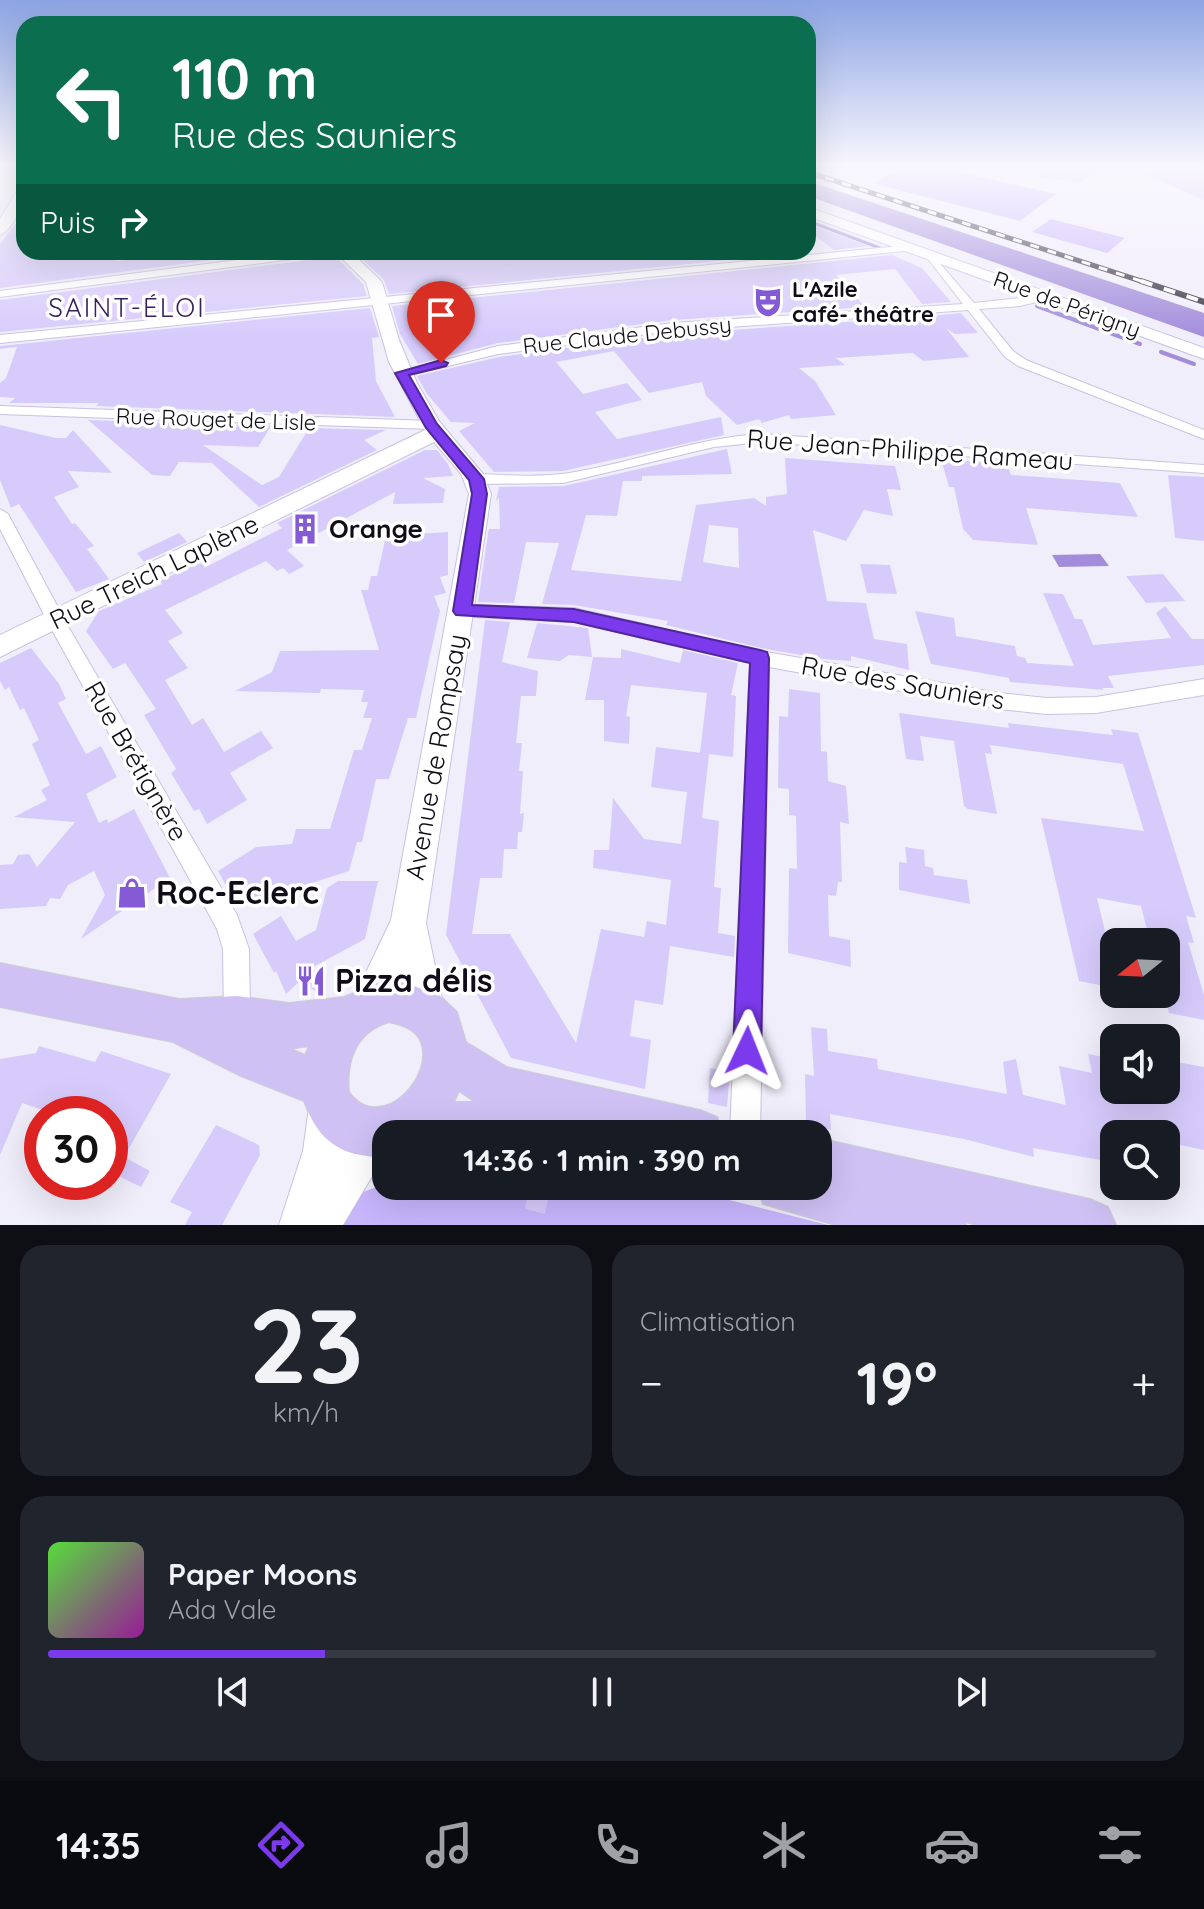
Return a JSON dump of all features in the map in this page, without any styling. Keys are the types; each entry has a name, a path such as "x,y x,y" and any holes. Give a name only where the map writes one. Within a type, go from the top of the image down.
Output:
{"main road":[{"path":"0,985 179,1021 237,1018 289,1026 360,1012 389,1000 408,1001 425,1009 436,1021 446,1040 447,1056 434,1095 421,1112 407,1120"},
{"path":"360,1012 330,1049 324,1067 327,1097 341,1122 356,1131 372,1131"},
{"path":"179,1021 327,1097"},
{"path":"447,1056 498,1089 637,1120"},
{"path":"832,1166 1090,1225"},
{"path":"832,1199 940,1225"}],"street":[{"name":"Rue de Périgny","path":"844,224 1204,354"},
{"path":"816,258 910,248"},
{"name":"Rue de Périgny","path":"930,255 1009,354 1022,363 1204,435"},
{"path":"0,294 261,260"},
{"path":"353,260 371,274 383,302 388,336 402,373 435,429 477,479"},
{"path":"0,339 793,260"},
{"name":"Rue Claude Debussy","path":"402,373 498,350 673,327 1020,303 1045,297"},
{"name":"Rue Rouget de Lisle","path":"0,410 435,429"},
{"name":"Rue Treich Laplène","path":"0,647 435,429"},
{"name":"Rue Jean-Philippe Rameau","path":"477,479 547,480 575,477 710,442 761,438 1204,469"},
{"name":"Avenue de Rompsay","path":"360,1012 408,923 462,611 480,494 477,479"},
{"name":"Rue Brétignère","path":"0,514 56,620 228,924 236,949 237,1018"},
{"name":"Rue des Sauniers","path":"462,611 574,615 760,658 999,701 1046,706 1096,705 1204,687"},
{"path":"745,1120 760,658"},
{"name":"Avenue de Rompsay","path":"408,923 425,1009"},
{"path":"302,1225 324,1151 327,1097"},
{"path":"317,1225 372,1152"}],"shaded area":[{"path":"887,224 938,224 1204,313 1204,337"},
{"path":"1043,224 1071,224 1125,238 1107,253 1032,232"},
{"path":"1100,554 1109,566 1059,567 1052,555"},
{"path":"372,1189 372,1200 729,1200 828,1225 317,1225 353,1196"}],"building":[{"path":"16,224 16,260 212,260 0,288 0,244"},
{"path":"816,227 869,246 834,250 816,236"},
{"path":"892,255 922,268 951,302 922,304 895,269 836,275 865,307 673,320 498,343 418,364 400,334 392,306"},
{"path":"308,260 339,260 363,284 367,296 0,332 0,300"},
{"path":"363,260 729,260 389,294 384,280"},
{"path":"370,308 379,337 372,338 376,381 395,417 96,406 99,403 9,403 15,398 0,397 0,383 6,378 17,347 0,349 0,346"},
{"path":"961,313 978,333 955,334 946,328 969,357 923,361 913,353 836,358 845,365 799,368 815,381 836,415 791,419 789,415 762,423 759,419 737,425 706,396 702,382 649,393 614,351 556,362 583,394 627,383 642,400 595,412 617,439 721,417 724,435 563,471 494,472 459,431 475,423 451,422 427,394 417,376 499,357 673,334 876,320 881,324 936,320 931,316"},
{"path":"88,420 271,426 258,447 203,445 262,485 279,477 309,428 386,430 364,440 377,450 259,507 212,463 179,462 170,476 152,475"},
{"path":"0,425 56,438 66,438 73,430 112,473 68,471 79,487 54,497 72,524 75,523 94,546 87,549 109,579 76,592 19,504 11,508 0,480"},
{"path":"727,449 732,474 642,476 642,481 623,481 617,516 586,515 571,570 681,581 696,505 754,498 766,506 766,497 787,494 785,458 895,466 901,490 887,489 893,516 864,510 846,541 813,530 827,601 866,603 874,639 907,644 909,670 851,656 851,661 823,659 761,648 666,625 668,621 574,605 542,604 559,543 526,542 514,603 478,602 489,529 500,529 499,498 496,501 499,487 564,486","holes":["709,525 738,528 739,568 703,562"]},
{"path":"425,450 437,450 453,476 423,478 445,489 443,503 393,504 395,492 287,550 304,566 289,574 283,568 277,571 266,561 165,610 183,633 168,641 188,668 165,680 192,725 203,718 224,752 261,731 273,748 230,773 247,800 207,824 199,809 194,811 171,773 176,769 144,715 156,709 125,663 113,669 86,631 99,611 162,584 160,581 203,560 204,568 282,528 277,523"},
{"path":"941,459 1007,464 1011,475 1120,483 1138,517 1026,508 1038,545 973,540 963,529 954,487 949,487"},
{"path":"1168,475 1204,477 1204,541 1175,538"},
{"path":"448,532 448,575 440,577 446,593 434,596 440,611 416,718 408,718 389,779 376,779 362,842 357,842 349,871 238,907 218,871 256,847 292,844 296,829 330,829 354,750 362,750 372,718 363,718 368,702 361,702 364,690 321,689 320,693 235,691 272,672 280,651 379,650 361,590 368,590 371,576 377,576 386,536"},
{"path":"179,533 187,542 144,562 137,553"},
{"path":"860,564 890,565 897,594 867,593"},
{"path":"1163,574 1185,601 1146,603 1126,576"},
{"path":"1043,593 1063,594 1075,619 1082,619 1093,645 1171,638 1156,613 1165,606 1192,639 1204,639 1204,665 1108,676 1114,688 1102,688 1104,690 1010,682 1009,678 931,664 915,611 954,618 956,636 1015,646 1017,656 1025,658 1027,663 1074,666"},
{"path":"485,620 510,622 502,662 538,671 536,696 521,696 516,743 522,743 519,771 523,771 522,832 518,832 517,849 504,849 502,878 480,878 472,934 510,934 576,1043 601,929 644,937 647,921 666,925 671,880 593,868 594,850 609,850 613,798 644,839 681,844 687,792 651,787 656,747 709,754 702,818 719,821 714,887 721,888 718,933 735,936 734,957 670,946 663,1005 635,1000 630,1036 651,1040 645,1089 511,1058 446,935"},
{"path":"537,623 588,628 592,657 569,655 560,661 527,658"},
{"path":"31,648 59,684 66,699 58,703 86,754 101,746 117,777 86,794 99,823 107,819 108,823 134,809 170,878 81,939 105,895 94,871 68,885 60,899 50,898 46,906 0,909 0,865 13,864 18,855 29,854 37,867 75,822 14,817 47,800 41,790 50,785 32,744 39,740 24,708 20,710 9,687 5,690 0,681 0,663"},
{"path":"621,649 680,663 683,650 738,663 731,695 736,696 733,757 700,753 707,693 631,685 626,716 630,717 629,744 604,741 604,700 585,700 593,657 621,658"},
{"path":"789,689 820,693 821,751 827,752 828,781 846,786 849,824 840,822 842,882 838,882 836,896 828,895 829,936 850,940 851,967 788,953 789,868 797,869 796,816 789,815 789,789 778,788 779,716 788,717"},
{"path":"899,713 1009,728 1008,723 1113,735 1111,729 1138,733 1196,918 1186,916 1194,943 1188,942 1204,995 1204,1020 1169,1013 1168,1008 1180,1008 1180,928 1146,928 1141,906 1097,898 1104,928 1100,928 1100,985 1079,981 1041,818 1144,831 1123,764 990,745 992,754 985,753 997,814 964,806 954,741 920,736 924,761 906,759"},
{"path":"905,847 924,850 925,866 933,868 934,875 967,880 970,904 899,890 899,862 907,863"},
{"path":"338,881 378,881 365,939 313,967 327,996 300,981 286,994 253,934 281,916 296,941 316,930 327,888"},
{"path":"811,1027 827,1029 828,1051 877,1059 878,1069 1007,1094 1003,1062 1016,1059 1023,1095 1066,1105 1059,1066 1092,1073 1088,1054 1100,1056 1100,1104 1180,1104 1180,1063 1204,1067 1204,1150 1180,1145 1180,1120 1100,1120 1100,1160 1033,1148 1034,1157 964,1139 830,1114 830,1120 806,1120 805,1074 814,1076"},
{"path":"39,1046 95,1062 101,1051 171,1074 128,1150 128,1096 24,1096 24,1104 0,1155 0,1059 36,1053"},
{"path":"710,1068 730,1072 727,1107 708,1103"},
{"path":"216,1125 259,1145 260,1155 222,1225 185,1225 192,1212 170,1202"},
{"path":"128,1159 150,1171 141,1187 128,1181"},
{"path":"527,1200 548,1200 545,1214 525,1209"}],"waterway":[{"path":"816,224 880,248"},
{"path":"1037,306 1140,344"},
{"path":"1161,352 1194,364"}],"railway":[{"path":"967,224 1147,283"},
{"path":"1141,281 1147,283"},
{"path":"1147,283 1204,302"}],"place":[{"name":"L'Azile café- théâtre","path":"768,302"},
{"name":"Orange","path":"305,529"},
{"name":"Roc-Eclerc","path":"132,893"},
{"name":"Pizza délis","path":"311,981"}],"district":[{"name":"SAINT-ÉLOI","path":"127,308"}],"route":[{"path":"441,363 402,373 431,425 477,479 480,494 462,611 574,615 760,658 747,1051"}]}
